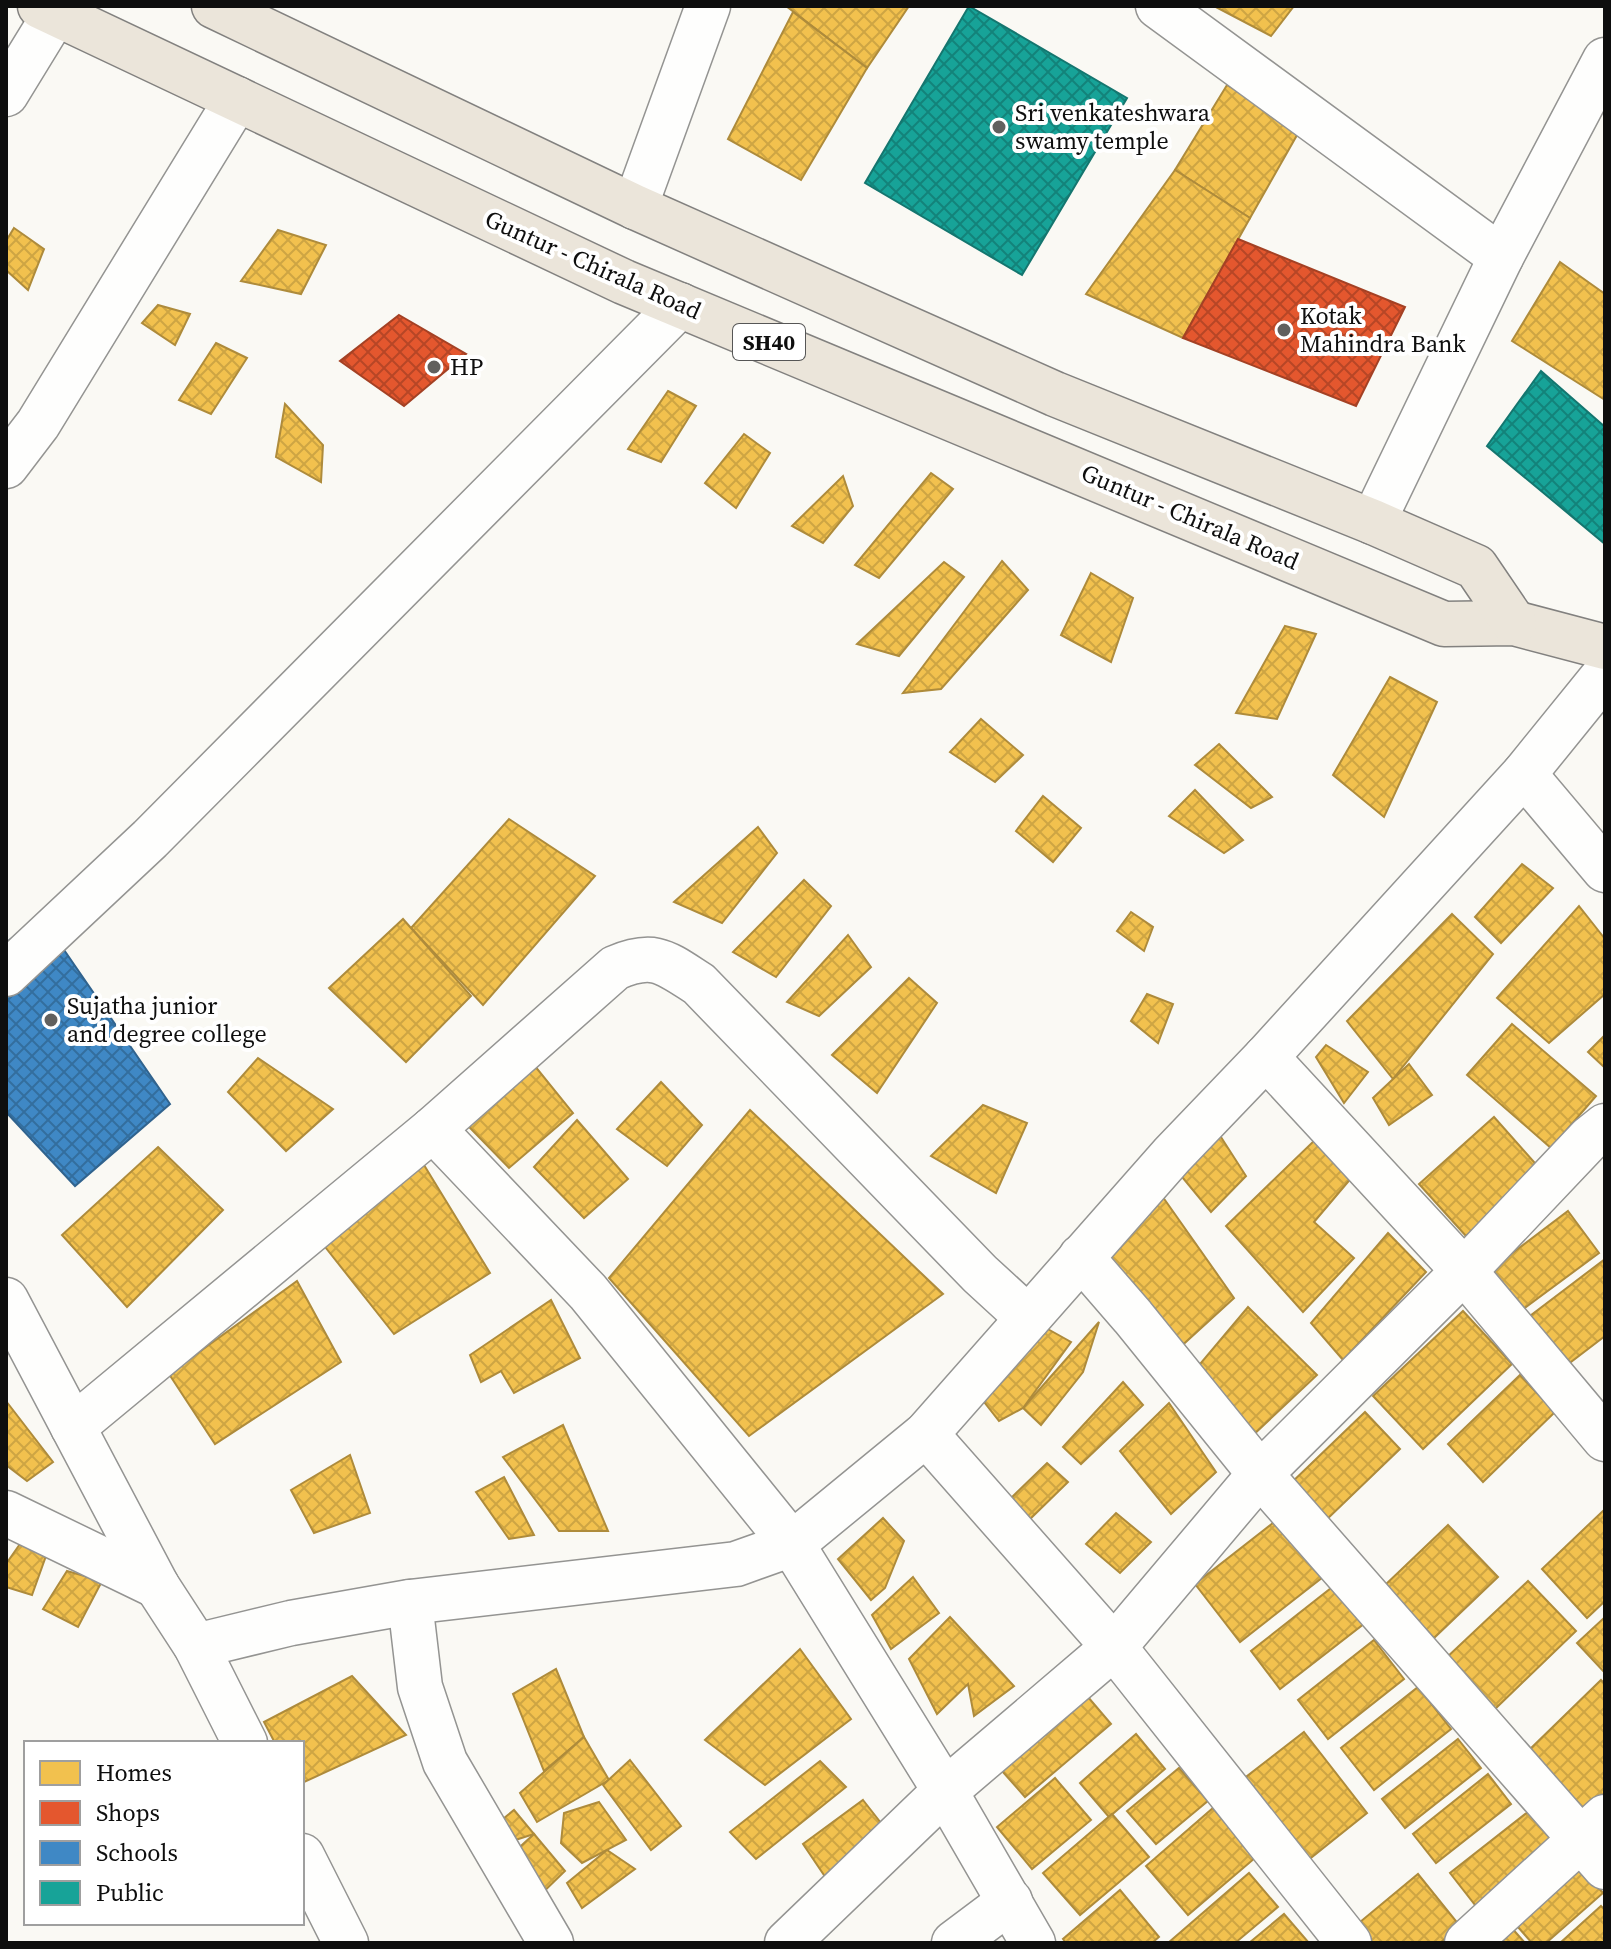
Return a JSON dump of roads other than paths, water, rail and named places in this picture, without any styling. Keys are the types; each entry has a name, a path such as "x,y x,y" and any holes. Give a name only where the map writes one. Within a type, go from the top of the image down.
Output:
{"main road":[{"path":"214,6 635,207 1055,394 1373,522 1476,567 1514,623"},
{"name":"Guntur - Chirala Road","path":"48,10 610,276 1444,624 1514,623 1605,647"}],"street":[{"path":"635,207 708,6"},
{"path":"1158,6 1501,257"},
{"path":"6,94 48,10"},
{"path":"1373,522 1501,257 1605,60"},
{"path":"6,466 38,424 237,99"},
{"path":"6,974 150,839 680,305"},
{"path":"196,1646 291,1623 410,1602 736,1564 792,1544 926,1434 1172,1155 1266,1057 1524,774 1605,674"},
{"path":"1524,774 1605,870"},
{"path":"73,1427 433,1129 615,968 638,958 666,962 699,984 980,1274 1028,1318"},
{"path":"1266,1057 1464,1271 1605,1439"},
{"path":"787,1943 945,1791 1114,1647 1260,1474 1605,1126"},
{"path":"433,1129 588,1292 792,1544 945,1791 1033,1943"},
{"path":"1081,1257 1260,1474 1597,1841 1467,1943"},
{"path":"6,1300 157,1586 196,1646 244,1741"},
{"path":"926,1434 1114,1647 1349,1943"},
{"path":"6,1513 157,1586"},
{"path":"410,1602 420,1687 445,1762 551,1943"},
{"path":"304,1860 346,1943"},
{"path":"954,1943 1010,1901"}],"place":[{"name":"Sri venkateshwara swamy temple","path":"999,127"},
{"name":"Kotak Mahindra Bank","path":"1284,330"},
{"name":"HP","path":"434,367"},
{"name":"Sujatha junior and degree college","path":"51,1020"}]}
